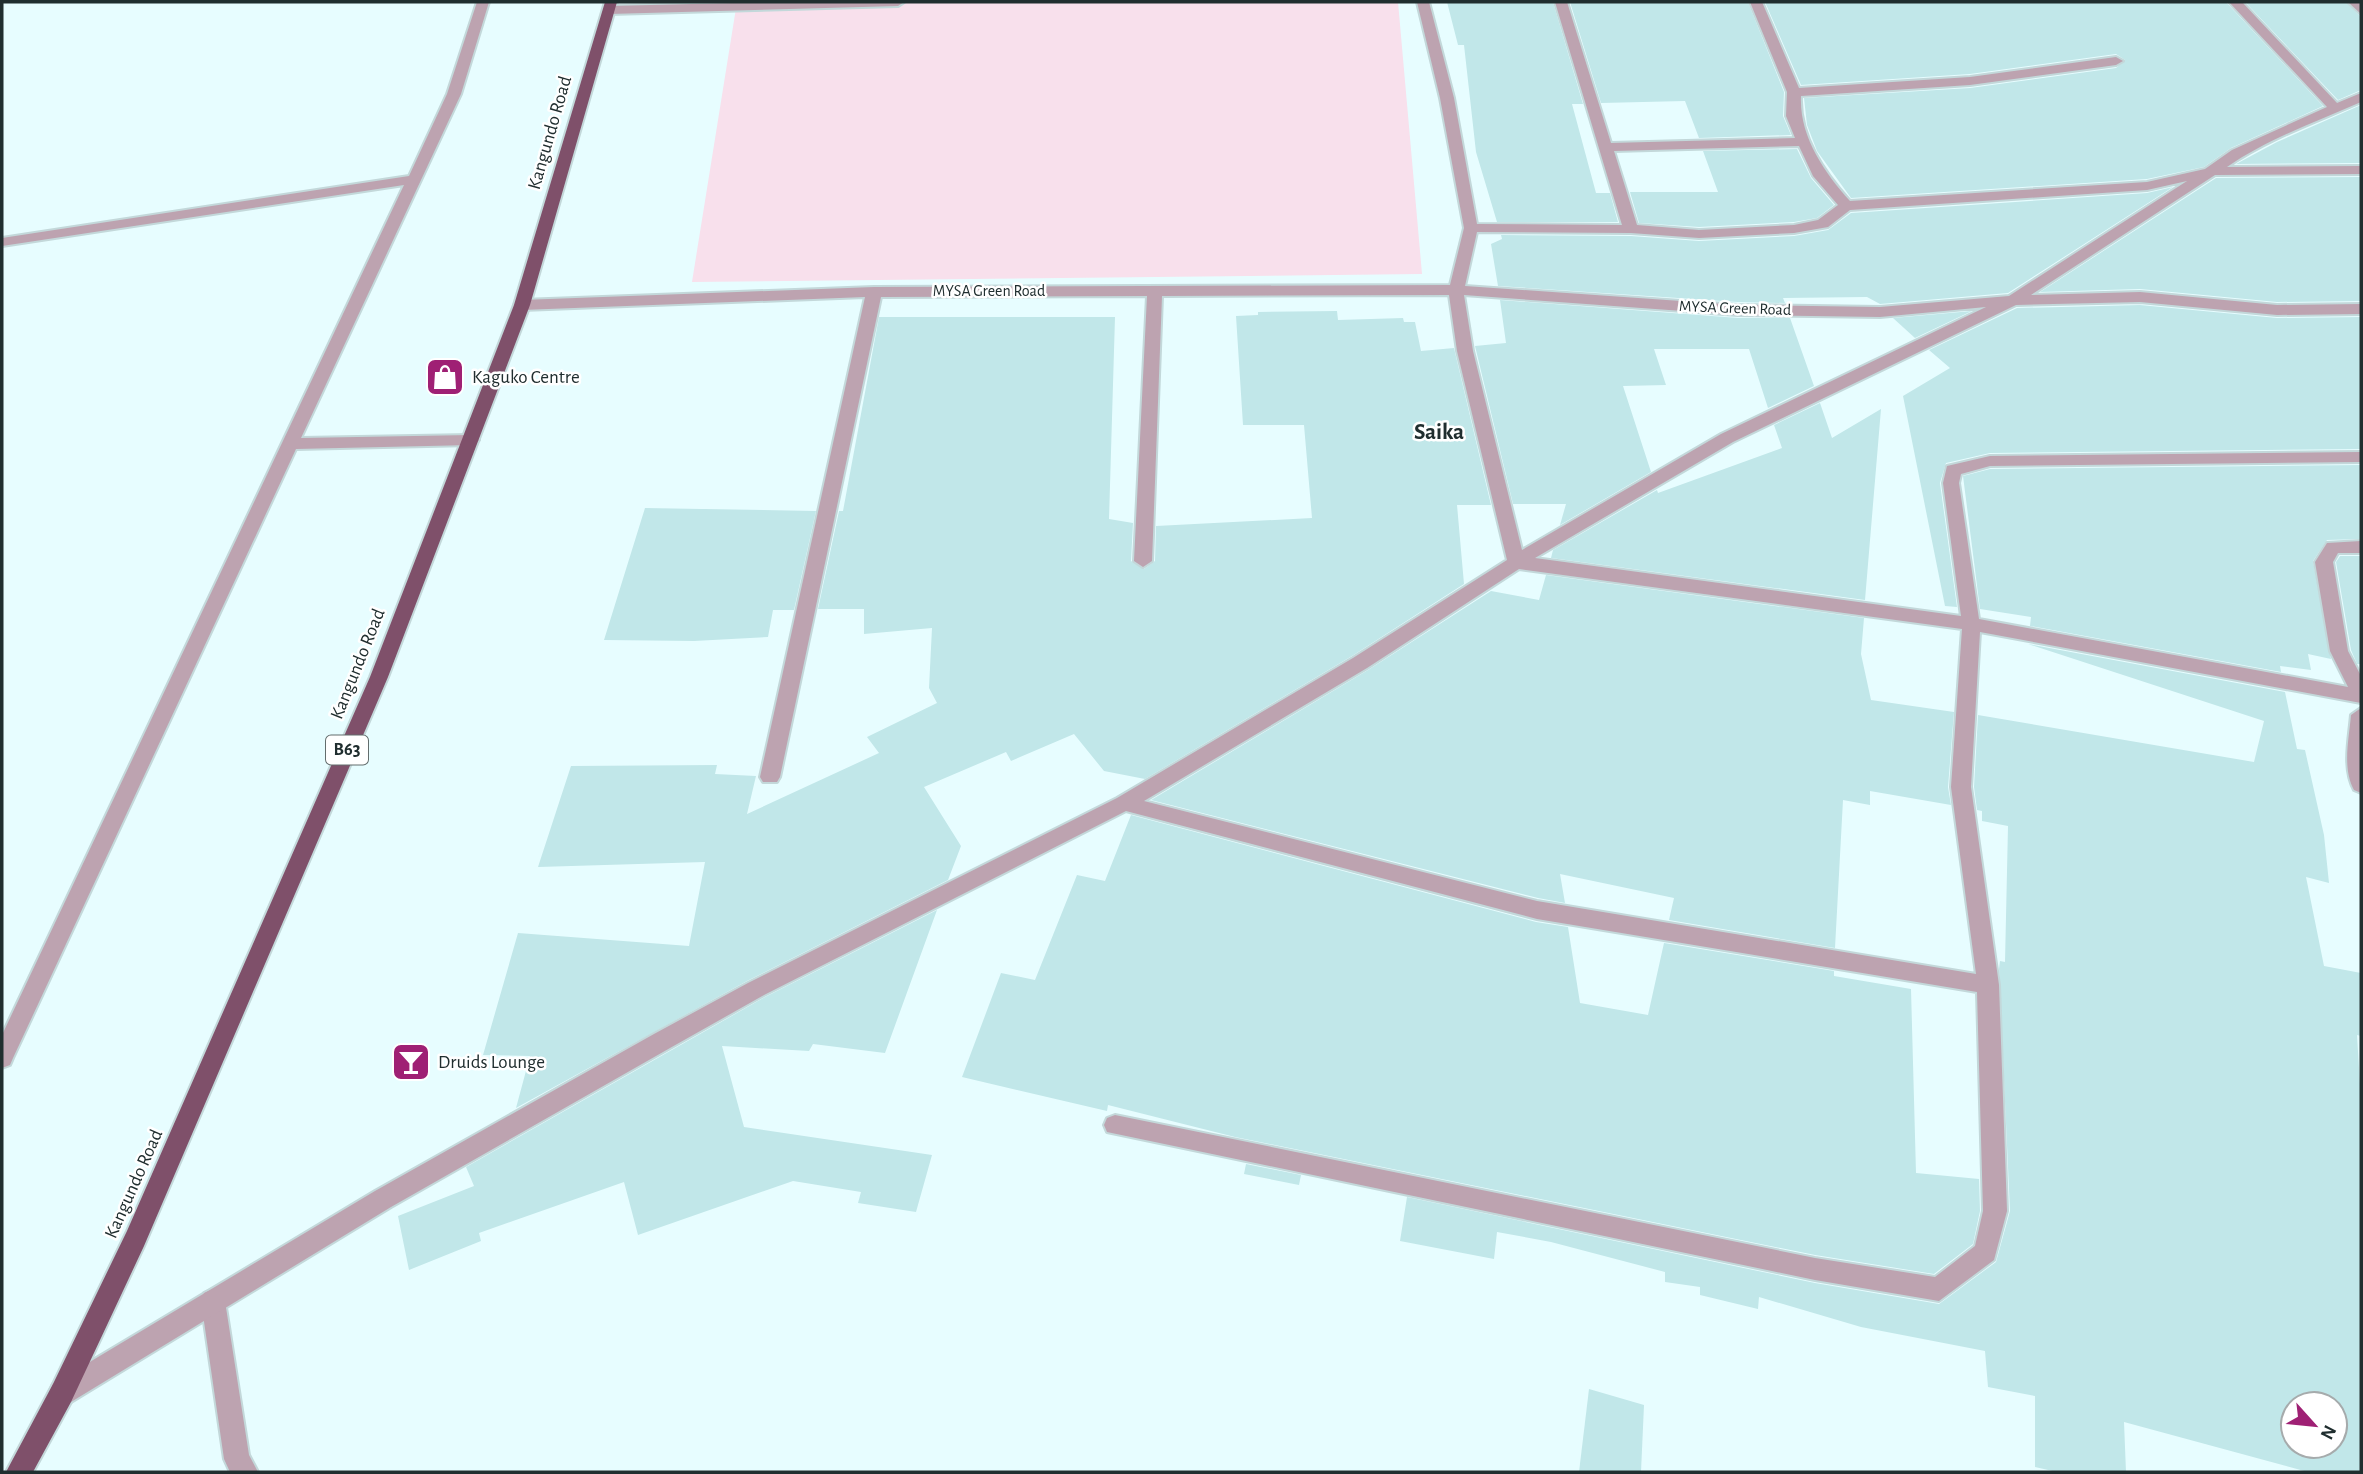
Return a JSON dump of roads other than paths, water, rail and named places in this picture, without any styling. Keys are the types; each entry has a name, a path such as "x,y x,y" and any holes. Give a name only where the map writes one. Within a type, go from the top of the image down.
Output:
{"highway":[{"name":"Kangundo Road","path":"19,1472 62,1393 136,1238 379,677 522,305 610,6"}],"street":[{"path":"2,1058 454,94 483,2"},
{"path":"610,6 898,2"},
{"path":"1423,2 1447,98 1471,228 1457,290 1465,351 1516,562"},
{"path":"1561,2 1631,229"},
{"path":"1756,2 1794,92 1793,116 1804,142 1820,176 1846,206"},
{"path":"2235,2 2337,110"},
{"path":"2354,2 2361,10"},
{"path":"1794,92 1970,81 2116,61"},
{"path":"62,1393 383,1199 685,1028 1124,803 1360,663 1516,562 1727,438 2012,300 2214,171 2237,153 2361,97"},
{"path":"1607,147 1804,142"},
{"path":"1471,228 1631,229 1699,234 1794,229 1823,224 1846,206 2147,186 2214,171 2361,170"},
{"path":"2,242 414,179"},
{"name":"MYSA Green Road","path":"522,305 874,292 1155,291 1457,290 1738,310 1880,312 2012,300"},
{"path":"1143,561 1155,291"},
{"path":"770,777 874,292"},
{"path":"2012,300 2140,297 2277,310 2361,309"},
{"path":"290,444 471,440"},
{"path":"1115,1125 1815,1269 1939,1289 1986,1252 1995,1211 1988,985 1961,787 1971,624 1951,483 1953,470 1990,461 2361,457"},
{"path":"2361,547 2333,547 2324,562 2339,651 2361,695"},
{"path":"1516,562 1971,624 2361,695"},
{"path":"2361,715 2357,761 2361,785"},
{"path":"1124,803 1537,910 1988,985"},
{"path":"213,1301 237,1459 245,1472"}],"place":[{"name":"Kaguko Centre","path":"445,377"},
{"name":"Druids Lounge","path":"411,1062"}],"district":[{"name":"Saika","path":"1439,432"}]}
